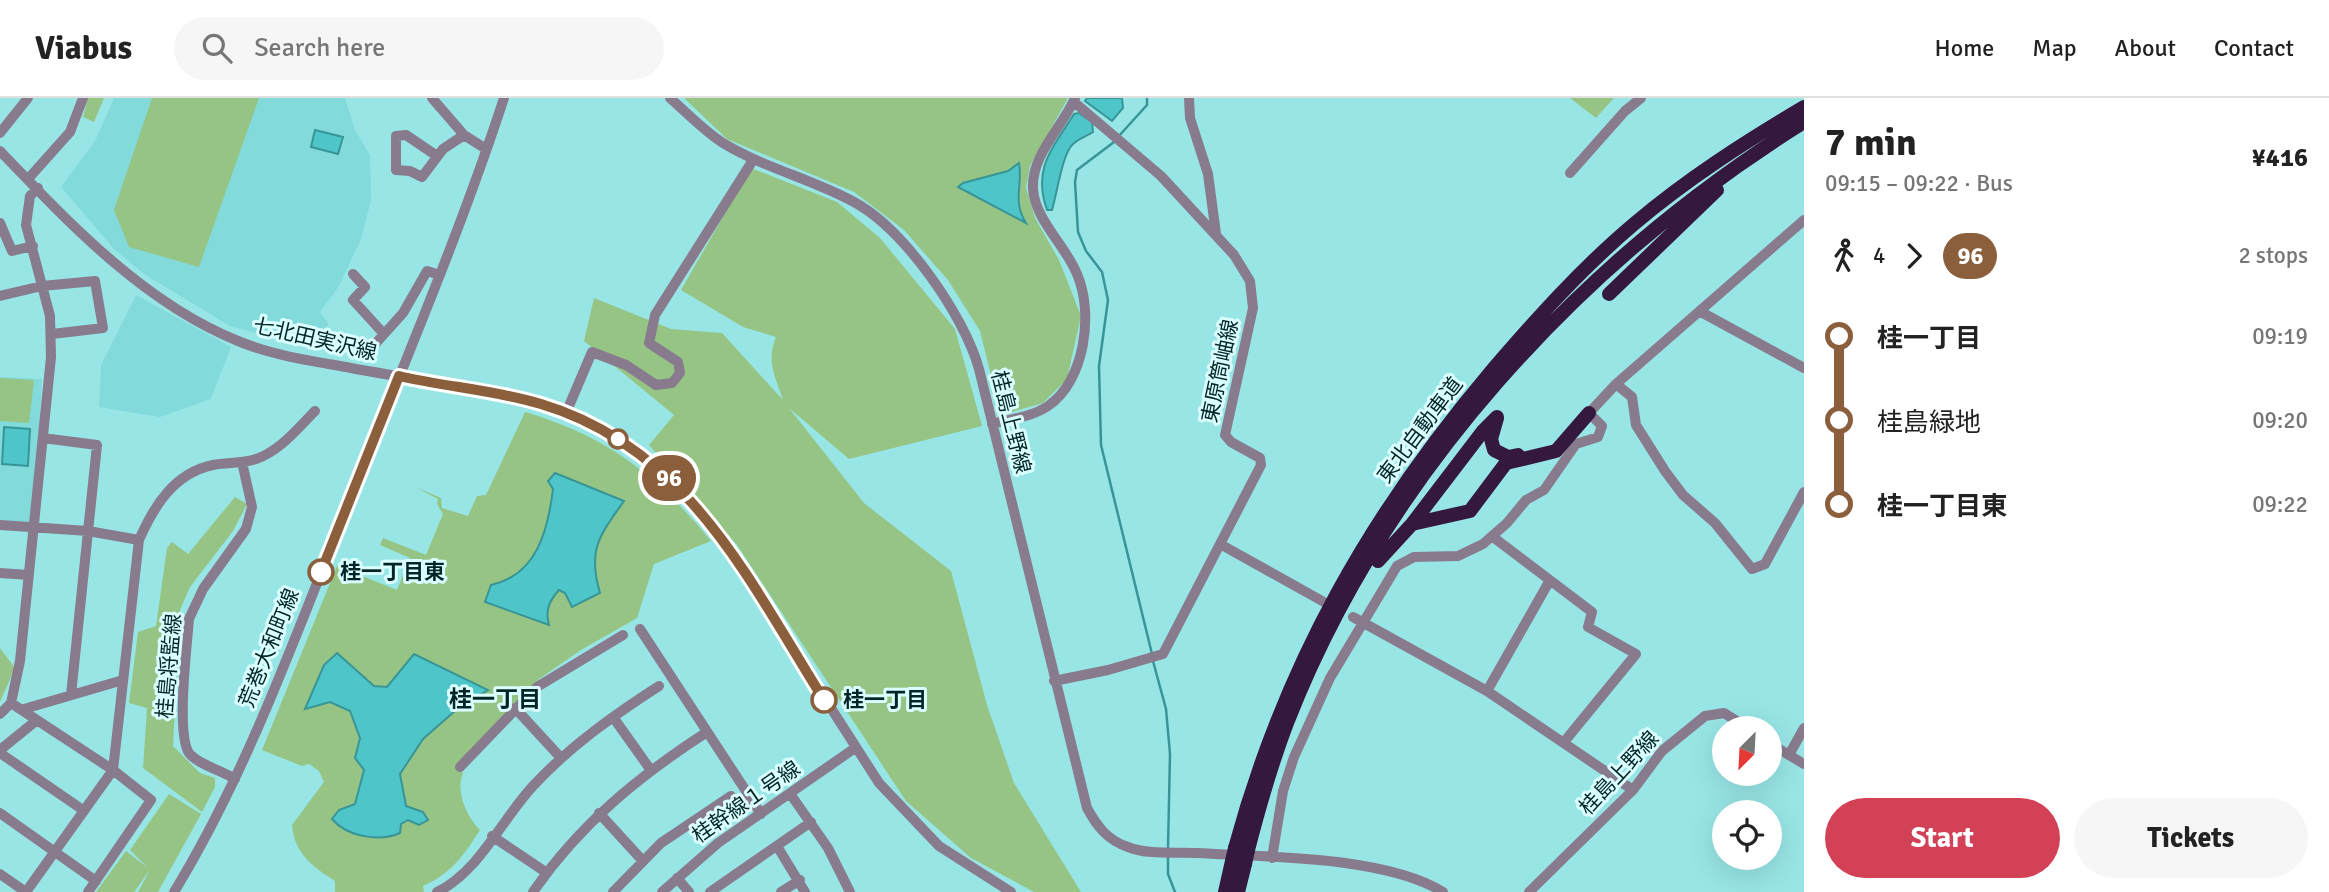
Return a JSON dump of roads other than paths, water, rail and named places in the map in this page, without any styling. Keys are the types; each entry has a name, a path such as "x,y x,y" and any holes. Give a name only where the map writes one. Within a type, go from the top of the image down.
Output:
{"highway":[{"name":"東北自動車道","path":"1225,892 1280,742 1325,640 1400,512 1452,439 1516,364 1597,281 1704,190 1780,138 1801,107"},
{"name":"東北自動車道","path":"1238,892 1240,856 1265,748 1294,675 1334,595 1381,518 1462,407 1522,336 1583,272 1696,167 1801,107"},
{"path":"1609,294 1658,244 1780,138"},
{"path":"1412,524 1466,513 1506,463 1552,454 1589,413"},
{"path":"1325,640 1341,621 1386,550 1412,524 1483,430 1497,417 1492,444 1505,456 1551,447 1566,439"}],"street":[{"path":"0,133 27,98"},
{"path":"28,179 70,132 83,98"},
{"path":"432,98 464,135 486,149"},
{"name":"荒巻大和町線","path":"174,892 215,822 235,779 440,275 503,98"},
{"name":"桂島上野線","path":"670,98 720,142 753,160 854,202 884,224 937,287 965,328 973,347 1087,808 1098,828 1130,848 1272,858"},
{"path":"1189,98 1190,118 1208,174 1216,234"},
{"path":"1570,173 1625,111 1641,98"},
{"path":"992,424 1046,408 1066,389 1076,367 1085,318 1082,288 1068,256 1037,206 1033,188 1039,159 1075,100"},
{"name":"東原筒岫線","path":"1054,681 1153,659 1163,654 1261,465 1260,458 1231,442 1226,435 1239,384 1254,298 1243,266 1161,176 1075,100"},
{"path":"438,156 406,135 396,136 396,170 410,171 422,177 438,156 464,135"},
{"name":"七北田実沢線","path":"0,150 108,256 162,301 214,331 266,352 539,403 592,423 648,457 702,511 722,538 855,748 887,793 939,846 1011,892"},
{"path":"566,413 592,352 626,365 656,385 667,385 680,373 678,362 649,343 655,315 753,160"},
{"path":"0,714 11,703 20,661 52,334 26,211 30,195 38,188"},
{"path":"1443,892 1396,873 1272,858 1283,791 1294,757 1358,620 1391,572 1402,561 1414,557 1458,556 1493,537 1526,500 1544,490 1576,444 1598,437 1602,426 1589,413 1616,384 1804,220"},
{"path":"0,223 12,251 33,246"},
{"path":"367,353 404,313 426,271 440,275"},
{"path":"353,274 365,287 353,300 384,334"},
{"path":"0,296 42,286 94,281 103,328 52,334"},
{"path":"1701,312 1804,368"},
{"path":"1616,384 1632,397 1636,425 1665,471 1683,495 1715,523 1752,569 1765,564 1804,492"},
{"path":"0,874 26,892 113,771 139,540 163,495 179,480 214,465 242,462 272,451 315,411"},
{"path":"43,438 97,445 71,695"},
{"name":"桂島将監線","path":"235,779 190,755 184,742 183,725 189,619 194,603 246,529 251,517 242,462"},
{"path":"0,526 88,531 139,540"},
{"path":"1493,537 1592,612 1588,627 1636,654 1563,742"},
{"path":"1220,544 1324,602"},
{"path":"0,573 29,575"},
{"path":"1487,691 1550,580"},
{"path":"1358,620 1487,691 1633,790"},
{"path":"640,629 761,814"},
{"path":"460,767 515,708 550,677 623,635"},
{"path":"24,709 123,680"},
{"path":"437,892 465,872 527,792 561,758 614,717 659,687"},
{"path":"11,703 24,709 151,800 88,892"},
{"path":"515,708 561,758"},
{"name":"桂島上野線","path":"1529,892 1633,790 1662,751 1705,716 1724,713 1729,716"},
{"path":"614,717 650,769"},
{"path":"37,720 0,752 83,810"},
{"path":"1789,755 1804,727"},
{"path":"533,892 599,813 650,769 707,732"},
{"name":"桂幹線１号線","path":"662,892 718,842 855,748"},
{"path":"1782,751 1804,764"},
{"path":"791,794 842,871 850,892"},
{"path":"613,892 642,860 688,823 731,796"},
{"path":"0,813 96,881"},
{"path":"599,813 642,860"},
{"path":"710,892 811,822"},
{"path":"492,836 547,873"},
{"path":"777,846 805,892"},
{"path":"677,878 689,892"},
{"path":"781,892 800,880"}],"waterway":[{"path":"1118,137 1147,105 1147,98"},
{"path":"1114,142 1077,170 1075,182 1078,232 1086,251 1102,272 1108,300 1099,366 1101,445 1152,654"},
{"path":"1153,661 1166,709 1170,754 1168,848"},
{"path":"1168,855 1168,874 1175,892"}],"place":[{"name":"桂一丁目東","path":"321,572"},
{"name":"桂一丁目","path":"824,700"}],"district":[{"name":"桂一丁目","path":"495,699"}]}
